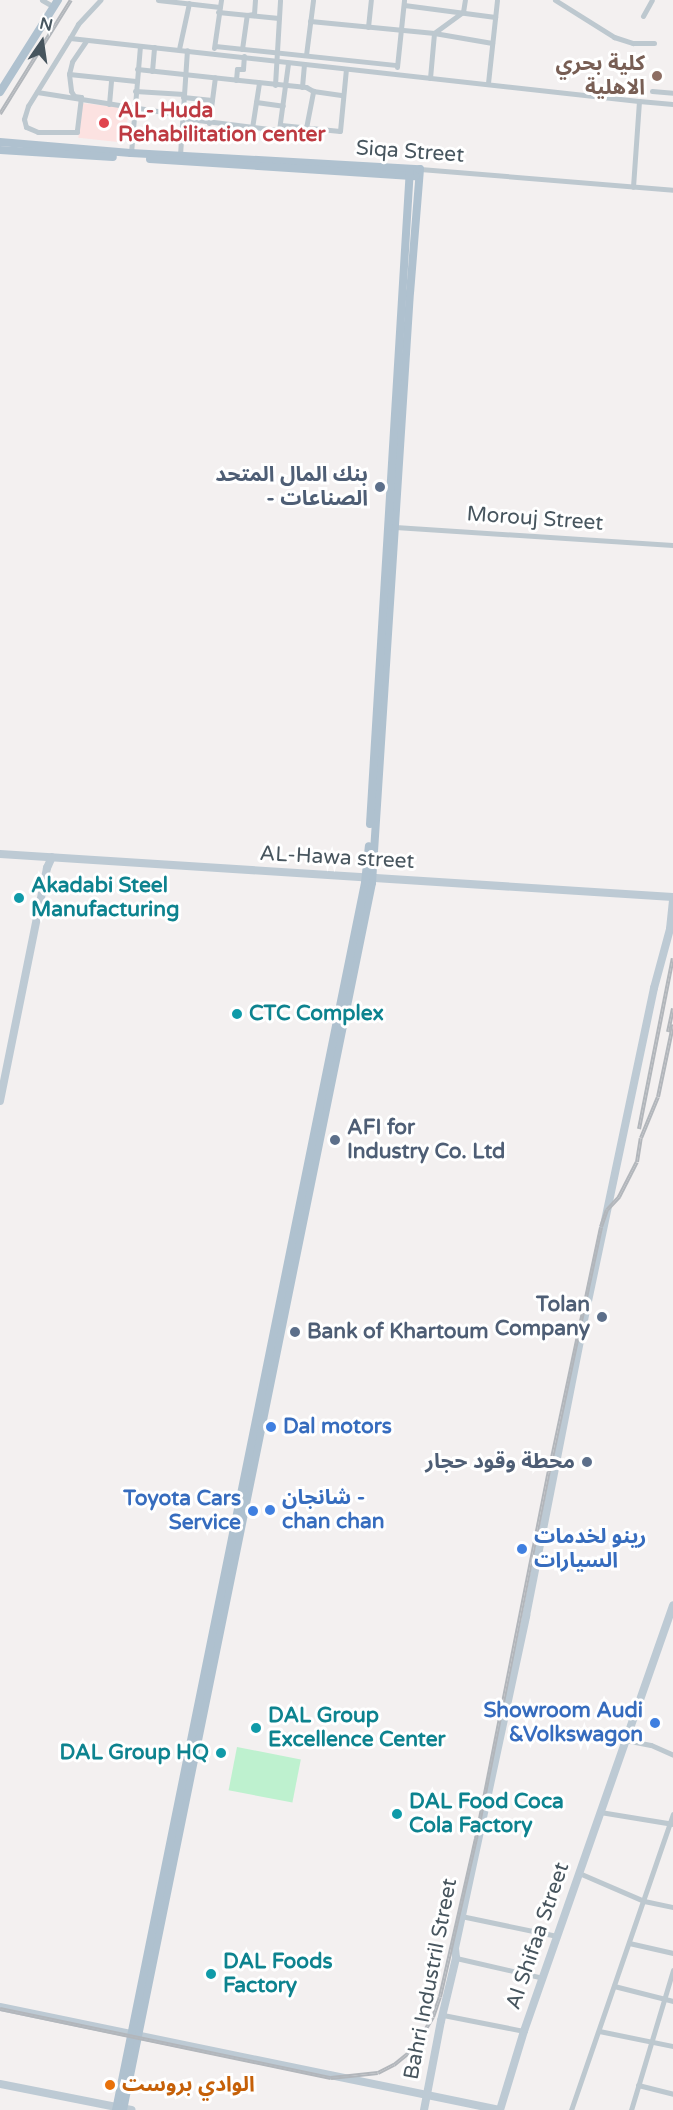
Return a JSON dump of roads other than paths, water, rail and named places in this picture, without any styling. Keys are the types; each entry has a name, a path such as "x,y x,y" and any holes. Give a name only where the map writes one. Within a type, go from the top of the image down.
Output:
{"main road":[{"path":"0,92 58,0"},
{"path":"0,81 48,1"},
{"name":"Siqa Street","path":"0,142 415,173"},
{"path":"0,150 415,173"},
{"path":"383,671 395,527 415,173"},
{"path":"122,2109 172,1848 369,878 415,173"}],"street":[{"path":"81,98 76,134 38,132 26,127 24,120 28,106 36,92 78,24 100,0"},
{"path":"160,0 220,6 248,15 279,18"},
{"path":"248,15 254,14 255,0"},
{"path":"275,85 280,0"},
{"path":"306,55 313,0"},
{"path":"368,27 371,0"},
{"path":"430,78 434,33 463,12 465,0"},
{"path":"488,83 497,0"},
{"path":"555,0 614,37 633,43 654,43"},
{"path":"643,16 652,0"},
{"path":"396,74 404,2 495,16"},
{"path":"179,49 189,3"},
{"path":"214,53 220,6"},
{"path":"243,49 248,15"},
{"path":"310,21 434,33 492,43"},
{"path":"70,38 673,104"},
{"path":"81,98 71,91 69,74 72,62 86,41"},
{"path":"132,153 140,46"},
{"path":"215,46 397,65"},
{"path":"152,71 154,47"},
{"path":"180,155 187,50"},
{"path":"236,80 237,69 243,69 244,56"},
{"path":"36,92 182,116 209,123 279,130 288,63"},
{"path":"302,87 304,64"},
{"path":"137,69 302,87 343,96"},
{"path":"281,125 340,131 346,69"},
{"path":"69,74 136,81"},
{"path":"209,123 215,77"},
{"path":"109,104 111,79"},
{"path":"252,128 259,83"},
{"path":"135,91 212,100"},
{"path":"306,128 313,91"},
{"path":"652,91 673,93"},
{"path":"633,187 639,100"},
{"path":"256,102 283,106"},
{"name":"Siqa Street","path":"415,173 435,172 673,190"},
{"name":"Morouj Street","path":"395,527 673,545"},
{"name":"AL-Hawa street","path":"0,854 673,897"},
{"path":"0,1101 3,1072 52,857"},
{"name":"Bahri Industril Street","path":"424,2110 456,1958 455,1948 461,1916 651,998 670,929 673,897"},
{"name":"Al Shifaa Street","path":"500,2110 524,2031 673,1605"},
{"path":"625,1740 651,1744 673,1755"},
{"path":"600,1812 672,1824"},
{"path":"571,2110 672,1824 673,1814"},
{"path":"579,1873 644,1901 673,1907"},
{"path":"461,1916 557,1936"},
{"path":"629,1943 673,1953"},
{"path":"456,1958 543,1978"},
{"path":"631,2110 673,1970"},
{"path":"614,1986 673,2001"},
{"path":"0,2007 500,2110"},
{"path":"443,2015 524,2031"},
{"path":"599,2031 673,2046"},
{"path":"0,2084 122,2109"},
{"path":"638,2085 673,2094"}],"railway":[{"path":"0,114 71,0"},
{"path":"639,1129 673,958"},
{"path":"668,1032 673,1009"},
{"path":"0,2009 331,2078 378,2073 394,2065 409,2053 421,2037 433,2017 440,1997 476,1839 549,1472 601,1227 607,1210 619,1197 637,1162 641,1138 658,1097 673,1025"}],"place":[{"name":"كلية بحري الاهلية","path":"657,76"},
{"name":"AL- Huda Rehabilitation center","path":"104,123"},
{"name":"بنك المال المتحد - الصناعات","path":"380,487"},
{"name":"Akadabi Steel Manufacturing","path":"19,898"},
{"name":"CTC Complex","path":"237,1014"},
{"name":"AFI for Industry Co. Ltd","path":"335,1140"},
{"name":"Tolan Company","path":"602,1317"},
{"name":"Bank of Khartoum","path":"295,1332"},
{"name":"Dal motors","path":"271,1427"},
{"name":"محطة وقود حجار","path":"587,1462"},
{"name":"شانجان - chan chan","path":"270,1510"},
{"name":"Toyota Cars Service","path":"253,1511"},
{"name":"رينو لخدمات السيارات","path":"522,1549"},
{"name":"Showroom Audi &Volkswagon","path":"655,1723"},
{"name":"DAL Group Excellence Center","path":"256,1728"},
{"name":"DAL Group HQ","path":"221,1753"},
{"name":"DAL Food Coca Cola Factory","path":"397,1814"},
{"name":"DAL Foods Factory","path":"211,1974"},
{"name":"الوادي بروست","path":"110,2085"}]}
